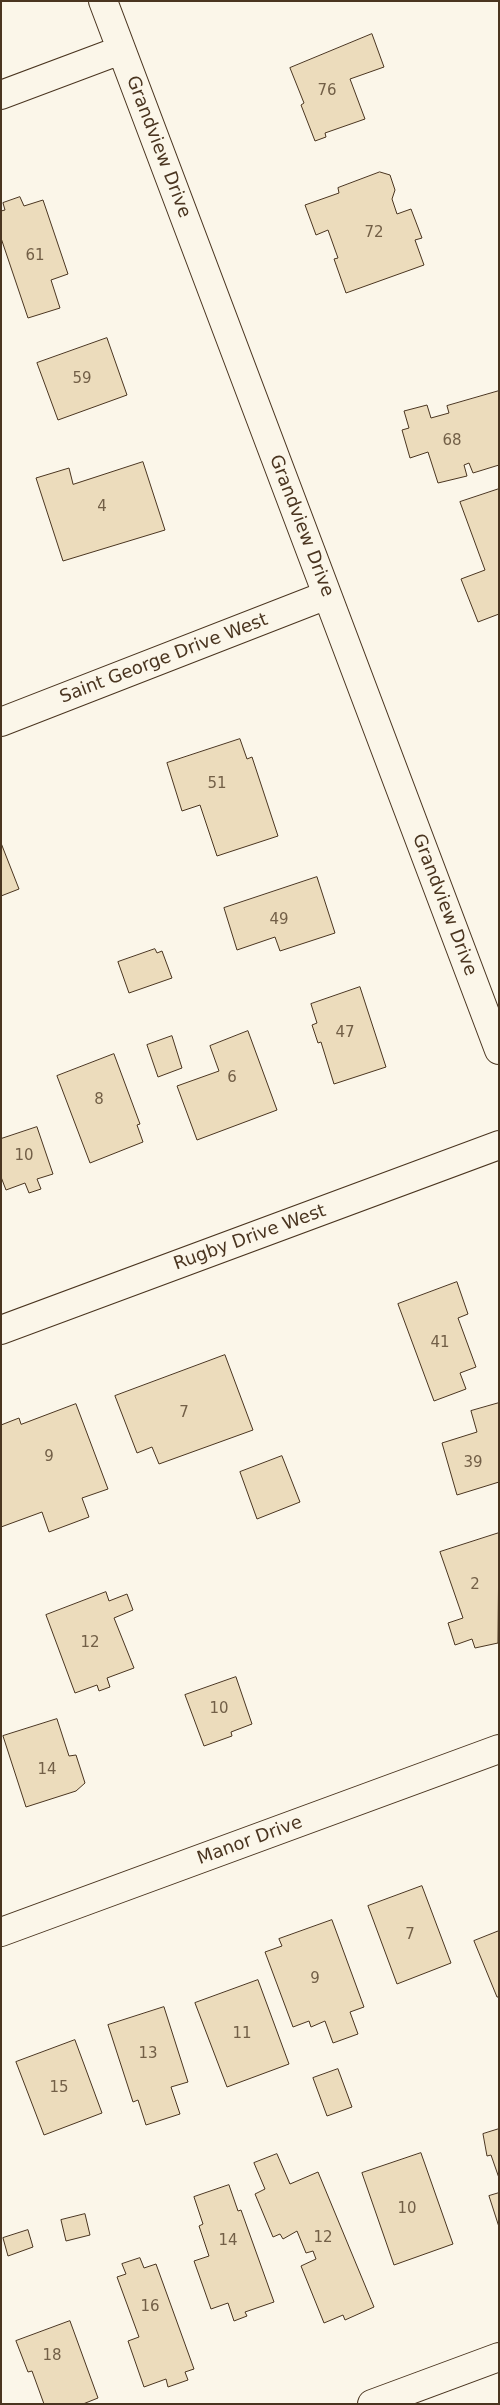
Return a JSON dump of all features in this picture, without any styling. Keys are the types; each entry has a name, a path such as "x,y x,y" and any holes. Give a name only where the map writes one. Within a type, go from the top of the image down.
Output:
{"street":[{"name":"Grandview Drive","path":"103,1 499,1050"},
{"path":"1,95 121,50"},
{"name":"Saint George Drive West","path":"1,722 327,595"},
{"name":"Rugby Drive West","path":"1,1330 499,1145"},
{"name":"Manor Drive","path":"1,1932 499,1749"},
{"path":"372,2404 499,2357"}],"building":[{"path":"372,34 384,67 350,79 365,119 325,133 326,137 315,141 301,105 304,103 290,68"},
{"path":"380,172 390,175 395,190 392,199 397,214 411,209 422,238 415,240 424,265 346,293 334,259 338,258 328,230 316,235 305,205 339,193 338,188"},
{"path":"20,197 24,206 43,200 68,274 51,280 60,308 28,318 1,238 1,211 5,210 3,203"},
{"path":"107,338 127,395 58,420 37,363"},
{"path":"499,391 499,465 473,473 469,463 464,465 467,476 438,483 428,452 410,458 402,430 409,428 404,411 427,405 431,418 449,413 447,406"},
{"path":"143,462 165,530 63,561 36,478 69,468 73,484"},
{"path":"499,489 499,614 478,622 461,579 485,570 460,502"},
{"path":"240,739 247,759 252,757 278,836 217,856 200,805 182,811 167,763"},
{"path":"1,843 19,889 1,896"},
{"path":"317,877 335,933 280,951 275,937 237,950 224,908"},
{"path":"155,949 157,953 162,951 172,978 129,993 118,962"},
{"path":"360,987 386,1067 334,1084 321,1042 318,1043 312,1025 317,1023 311,1004"},
{"path":"248,1031 277,1110 197,1140 177,1086 219,1071 210,1046"},
{"path":"172,1036 182,1068 158,1077 147,1045"},
{"path":"114,1054 140,1124 137,1125 143,1142 90,1163 57,1076"},
{"path":"37,1127 53,1174 37,1179 41,1189 29,1193 25,1183 6,1190 1,1177 1,1139"},
{"path":"457,1282 468,1314 458,1318 476,1367 460,1373 466,1389 434,1401 398,1304"},
{"path":"225,1355 253,1430 159,1464 152,1447 137,1453 115,1396"},
{"path":"499,1403 499,1482 457,1495 442,1443 477,1432 471,1411"},
{"path":"76,1404 108,1489 82,1498 89,1517 49,1532 42,1512 1,1527 1,1425 19,1418 21,1424"},
{"path":"282,1456 300,1502 257,1519 240,1472"},
{"path":"499,1533 498,1643 475,1648 472,1639 455,1645 448,1623 463,1618 440,1552"},
{"path":"106,1592 109,1601 127,1594 133,1610 114,1618 134,1668 107,1678 110,1687 99,1691 97,1685 75,1693 46,1615"},
{"path":"236,1677 252,1724 231,1732 232,1736 204,1746 185,1695"},
{"path":"57,1719 69,1756 76,1755 85,1783 76,1791 26,1807 3,1736"},
{"path":"422,1886 451,1963 397,1984 368,1906"},
{"path":"332,1920 364,2007 350,2012 358,2034 333,2043 325,2021 311,2027 309,2021 293,2027 265,1952 282,1946 279,1939"},
{"path":"499,1931 499,1997 497,1997 474,1941"},
{"path":"258,1980 289,2064 227,2087 195,2003"},
{"path":"164,2007 188,2082 171,2087 180,2114 146,2125 138,2100 133,2102 108,2025"},
{"path":"75,2040 102,2113 44,2135 16,2062"},
{"path":"338,2069 352,2107 327,2116 313,2078"},
{"path":"499,2129 499,2178 491,2155 487,2156 483,2134"},
{"path":"421,2153 453,2244 394,2265 362,2173"},
{"path":"277,2154 290,2184 318,2172 374,2307 345,2320 343,2315 324,2323 301,2266 316,2259 313,2251 306,2253 297,2231 283,2239 280,2234 273,2237 255,2194 265,2189 254,2163"},
{"path":"229,2185 238,2211 241,2210 274,2302 245,2312 247,2316 234,2321 228,2303 211,2309 194,2261 209,2256 199,2226 203,2224 194,2197"},
{"path":"499,2193 499,2227 489,2196"},
{"path":"85,2214 90,2235 66,2241 61,2220"},
{"path":"28,2230 33,2247 8,2256 3,2238"},
{"path":"140,2258 144,2268 156,2264 194,2369 185,2372 188,2380 168,2387 166,2379 144,2387 128,2341 139,2337 117,2277 126,2274 122,2264"},
{"path":"70,2321 98,2398 83,2404 44,2404 32,2371 28,2372 16,2341"}]}
